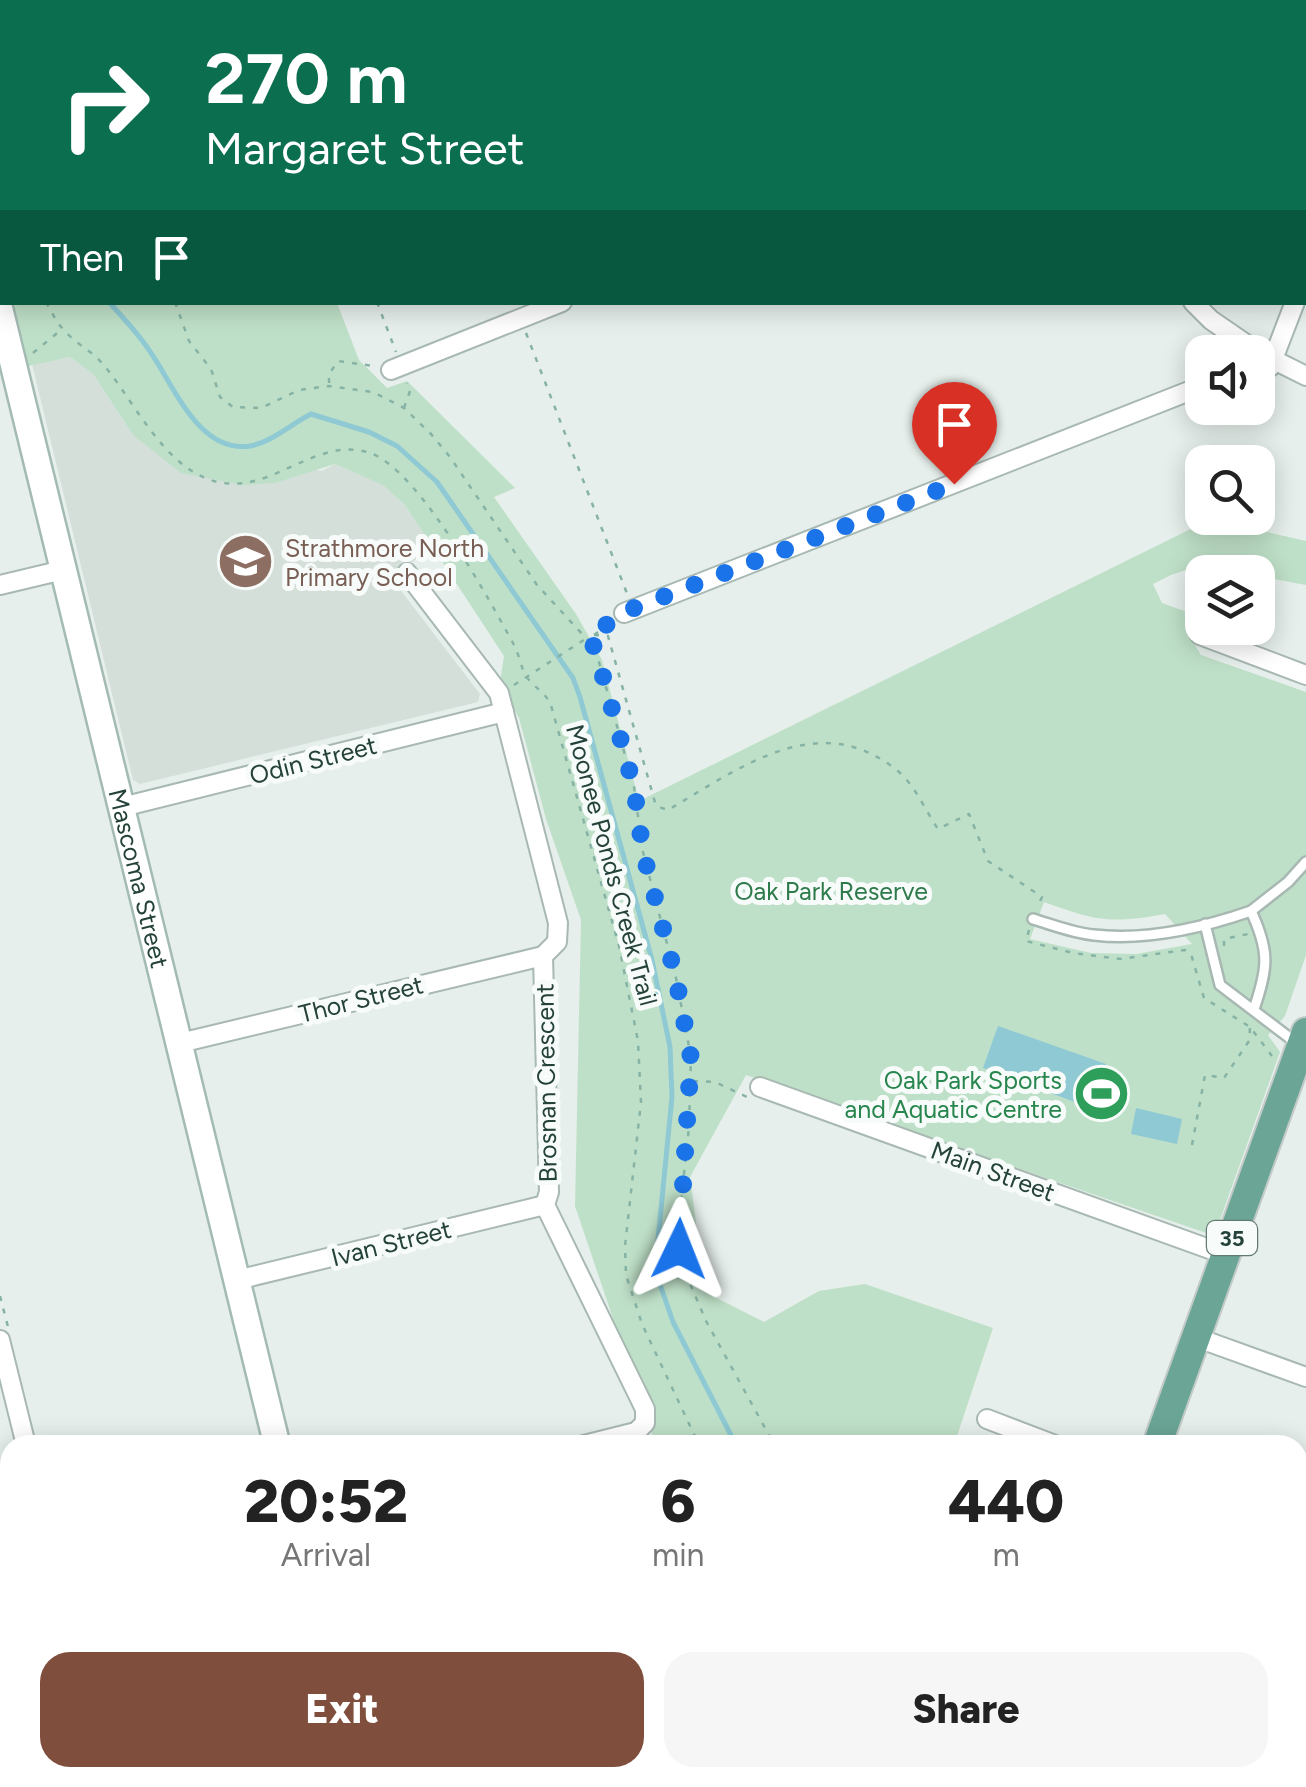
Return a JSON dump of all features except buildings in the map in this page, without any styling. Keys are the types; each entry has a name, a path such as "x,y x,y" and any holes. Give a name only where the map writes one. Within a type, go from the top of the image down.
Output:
{"main road":[{"name":"Mascoma Street","path":"0,310 275,1435"},
{"name":"35","path":"1161,1435 1304,1039"}],"street":[{"path":"396,368 554,305"},
{"path":"1196,305 1220,335"},
{"path":"1275,346 1293,305"},
{"path":"1210,320 1231,335"},
{"path":"1275,367 1306,379"},
{"path":"629,611 1185,393"},
{"path":"0,585 63,570"},
{"name":"Brosnan Crescent","path":"407,573 500,693 558,923 557,942 543,956 549,1192 545,1205 645,1408 645,1423 636,1432 624,1435"},
{"path":"1225,645 1306,674"},
{"name":"Odin Street","path":"122,807 504,712"},
{"name":"Thor Street","path":"180,1043 543,956"},
{"name":"Main Street","path":"755,1093 1226,1254"},
{"name":"Ivan Street","path":"237,1280 545,1205"},
{"path":"1196,1337 1306,1377"},
{"path":"0,1340 24,1435"},
{"path":"986,1419 1029,1435"}],"lane":[{"path":"1032,919 1092,935 1120,936 1205,924 1251,912 1306,862"},
{"path":"1251,912 1263,938 1265,975 1254,1009"},
{"path":"1205,924 1220,985 1304,1039"}],"path":[{"name":"Moonee Ponds Creek Trail","path":"48,305 62,329 106,367 153,435 177,461 199,475 248,483 318,456 342,451 370,452 393,467 425,498 516,648 527,676 543,692 555,715 619,946 638,1041 640,1102 625,1246 631,1298 694,1435"},
{"path":"176,305 190,341 211,369 220,397 233,407 261,408 300,390 329,386 372,392 404,408 432,434 450,458 536,585 595,648 634,787 643,852 684,1016 692,1081 679,1249 706,1321 769,1435"},
{"path":"378,305 396,368 410,391 404,408"},
{"path":"12,358 38,351 62,329"},
{"path":"500,693 629,611 525,331"},
{"path":"329,386 329,374 338,361 396,368"},
{"path":"594,635 608,636 656,806 668,810 744,765 780,749 824,742 850,745 899,772 938,829 969,814 988,860 1042,898 1026,941 1120,959 1224,949 1224,939 1249,934 1252,942 1263,938"},
{"path":"1191,954 1204,998 1250,1027 1274,1058"},
{"path":"1192,1145 1205,1074 1224,1078 1249,1041 1250,1027"},
{"path":"692,1081 715,1082 755,1093"}],"shaded area":[{"name":"Strathmore North Primary School","path":"70,357 93,374 133,435 322,471 335,464 383,484 405,505 432,546 392,579 480,694 478,702 140,784 133,780 32,364"}],"green space":[{"name":"Oak Park Reserve","path":"9,305 338,305 359,360 387,388 407,381 515,488 494,497 576,614 602,660 639,801 1185,532 1185,535 1275,534 1306,541 1306,585 1275,579 1275,555 1185,555 1185,570 1153,584 1162,603 1185,611 1185,645 1195,645 1201,655 1306,692 1306,955 1285,1016 1268,1035 1280,1052 1216,1231 1206,1233 746,1075 690,1177 705,1292 764,1322 819,1291 865,1284 993,1328 957,1435 652,1435 575,1206 581,920 546,819 519,718 500,682 504,656 405,505 383,485 335,464 275,483 242,485 181,473 133,435 93,374 70,357 24,367","holes":["1044,902 1091,917 1116,920 1165,914 1192,944 1136,954 1091,953 1030,939"]}],"water":[{"path":"998,1026 1106,1064 1091,1108 983,1068"},
{"path":"1136,1108 1182,1119 1177,1144 1131,1134"}],"waterway":[{"path":"112,305 145,344 189,413 216,439 232,446 258,444 311,414 369,432 397,446 437,482 573,678 652,960 670,1047 672,1097 655,1270 673,1322 731,1435"}],"place":[{"name":"Strathmore North Primary School","path":"246,562"},
{"name":"Oak Park Sports and Aquatic Centre","path":"1101,1094"}],"route":[{"path":"679,1249 691,1058 676,978 643,852 634,787 595,648 588,638 624,612 954,484"}]}
